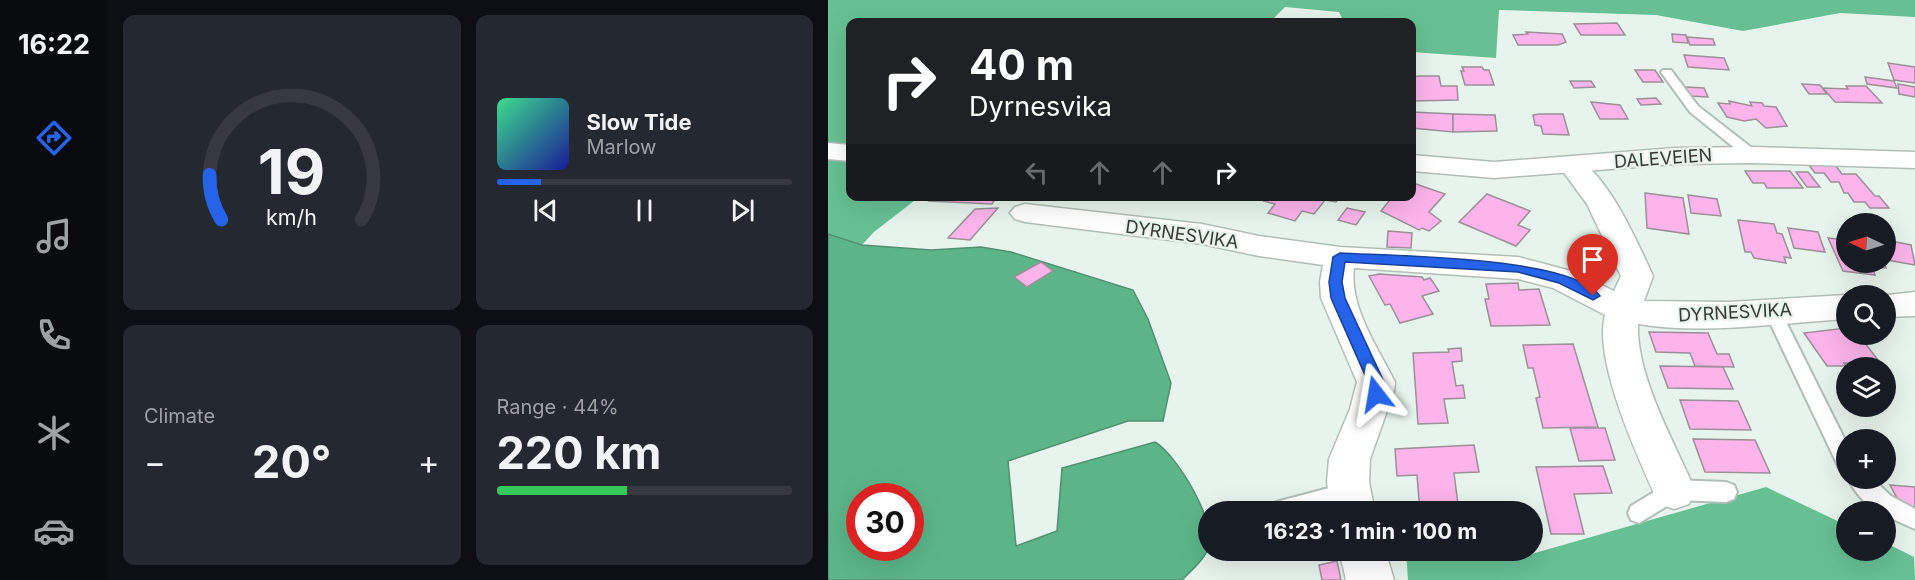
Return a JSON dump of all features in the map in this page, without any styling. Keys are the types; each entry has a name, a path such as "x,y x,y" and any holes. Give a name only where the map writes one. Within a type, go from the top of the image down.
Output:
{"street":[{"path":"828,151 846,153"},
{"name":"DALEVEIEN","path":"1416,163 1494,170 1572,166 1675,156 1752,155 1915,160"},
{"path":"1572,166 1586,179 1617,234 1637,276 1623,310 1620,332 1635,394 1674,490"},
{"name":"DYRNESVIKA","path":"1025,213 1202,234 1259,246 1340,257 1518,268 1564,280 1623,310 1656,315 1729,314 1836,307"},
{"path":"1340,257 1336,282 1338,298 1376,382 1376,394 1350,454 1351,501"},
{"path":"1896,305 1915,304"},
{"path":"1365,561 1370,580"}],"lane":[{"path":"1667,72 1694,109 1752,155"},
{"path":"1772,310 1836,441"},
{"path":"1866,489 1875,500 1897,513 1915,519"},
{"path":"1639,513 1674,490 1726,492"}],"shaded area":[{"path":"828,0 1915,0 1915,17 1840,13 1743,31 1656,15 1499,10 1496,58 1416,52 1416,18 1342,18 1339,12 1285,7 1274,18 846,18 846,201 914,201 874,232 862,245 828,234"},
{"path":"828,234 862,245 931,250 981,247 1011,252 1133,290 1148,319 1171,383 1163,421 1128,421 1008,461 1016,546 1057,531 1062,468 1155,442 1174,460 1198,501 1198,561 1200,561 1182,580 828,580"},
{"path":"1766,487 1836,520 1836,561 1896,561 1896,548 1914,557 1915,580 1408,580 1407,561 1543,561 1543,551"}],"building":[{"path":"1617,23 1625,35 1581,35 1574,24"},
{"path":"1526,32 1562,34 1566,42 1558,45 1518,45 1513,35 1528,34"},
{"path":"1672,34 1686,35 1688,43 1673,42"},
{"path":"1687,37 1713,39 1715,45 1690,45"},
{"path":"1684,55 1724,58 1729,70 1688,67"},
{"path":"1888,63 1915,67 1915,83 1894,80"},
{"path":"1462,67 1482,67 1484,70 1489,70 1494,85 1465,85"},
{"path":"1635,70 1655,70 1663,82 1643,82"},
{"path":"1416,76 1439,76 1441,86 1457,86 1458,100 1416,101"},
{"path":"1865,77 1894,81 1897,88 1867,84"},
{"path":"1570,81 1591,81 1595,87 1574,88"},
{"path":"1802,84 1820,85 1827,94 1809,94"},
{"path":"1898,84 1915,87 1915,97 1899,94"},
{"path":"1846,86 1866,86 1882,103 1835,102 1823,88 1848,89"},
{"path":"1685,87 1704,88 1708,97 1689,96"},
{"path":"1656,98 1661,104 1641,105 1637,99"},
{"path":"1729,101 1752,106 1750,102 1762,103 1764,106 1776,107 1787,126 1766,128 1756,119 1744,121 1727,117 1718,103 1730,104"},
{"path":"1591,102 1620,105 1628,119 1600,119"},
{"path":"1416,112 1453,114 1453,132 1416,128"},
{"path":"1453,114 1495,115 1497,131 1453,132"},
{"path":"1563,114 1569,135 1543,134 1541,126 1535,125 1533,115"},
{"path":"1808,164 1835,165 1842,174 1856,174 1889,208 1870,208 1865,202 1854,202 1848,193 1844,193 1839,182 1831,182 1824,173 1815,173"},
{"path":"1745,171 1790,171 1803,188 1767,188 1764,183 1753,183"},
{"path":"1796,172 1808,172 1820,187 1807,187"},
{"path":"1416,184 1445,194 1429,212 1441,221 1429,231 1422,228 1419,230 1381,211 1389,201 1416,201"},
{"path":"1645,193 1683,198 1689,234 1647,228"},
{"path":"1487,194 1530,211 1518,225 1530,230 1516,246 1459,222"},
{"path":"1688,195 1717,199 1721,216 1691,213"},
{"path":"929,201 994,201 992,204"},
{"path":"1264,201 1324,201 1314,214 1302,211 1295,221 1268,213 1275,204"},
{"path":"998,208 970,240 948,238 975,209"},
{"path":"1347,208 1365,212 1356,225 1338,220"},
{"path":"1738,220 1774,224 1777,233 1782,234 1791,258 1784,257 1786,263 1754,258 1751,252 1745,252"},
{"path":"1788,228 1818,232 1825,252 1794,248"},
{"path":"1388,231 1412,233 1411,248 1387,247"},
{"path":"1828,238 1836,239 1836,256"},
{"path":"1896,242 1911,245 1915,265 1896,262"},
{"path":"1041,262 1053,271 1027,287 1014,277"},
{"path":"1379,274 1422,277 1424,280 1430,278 1439,291 1422,296 1433,314 1400,323 1390,304 1385,305 1369,276"},
{"path":"1518,283 1519,290 1539,289 1550,325 1491,326 1485,299 1489,299 1486,284"},
{"path":"1836,329 1836,345 1866,345 1876,357 1836,357 1836,366 1827,366 1804,333"},
{"path":"1649,332 1708,333 1717,354 1729,354 1734,367 1695,366 1690,353 1656,352"},
{"path":"1573,344 1598,427 1543,428 1536,398 1540,397 1533,368 1528,368 1523,345"},
{"path":"1461,348 1462,361 1452,362 1456,386 1463,385 1465,398 1444,399 1448,423 1418,424 1413,353 1449,352 1448,349"},
{"path":"1660,366 1723,367 1733,389 1668,388"},
{"path":"1680,400 1738,401 1751,430 1690,429"},
{"path":"1570,428 1605,428 1615,460 1579,461"},
{"path":"1693,439 1755,440 1770,473 1705,472"},
{"path":"1474,445 1479,472 1454,473 1458,501 1419,501 1417,475 1397,476 1395,449"},
{"path":"1603,466 1612,493 1574,494 1584,534 1551,534 1536,467"},
{"path":"1896,485 1915,487 1915,509 1903,509 1892,489 1896,489"},
{"path":"1337,561 1341,580 1322,580 1319,565"}],"route":[{"path":"1376,394 1376,382 1338,298 1336,282 1340,257 1518,268 1564,280 1593,296"}]}
